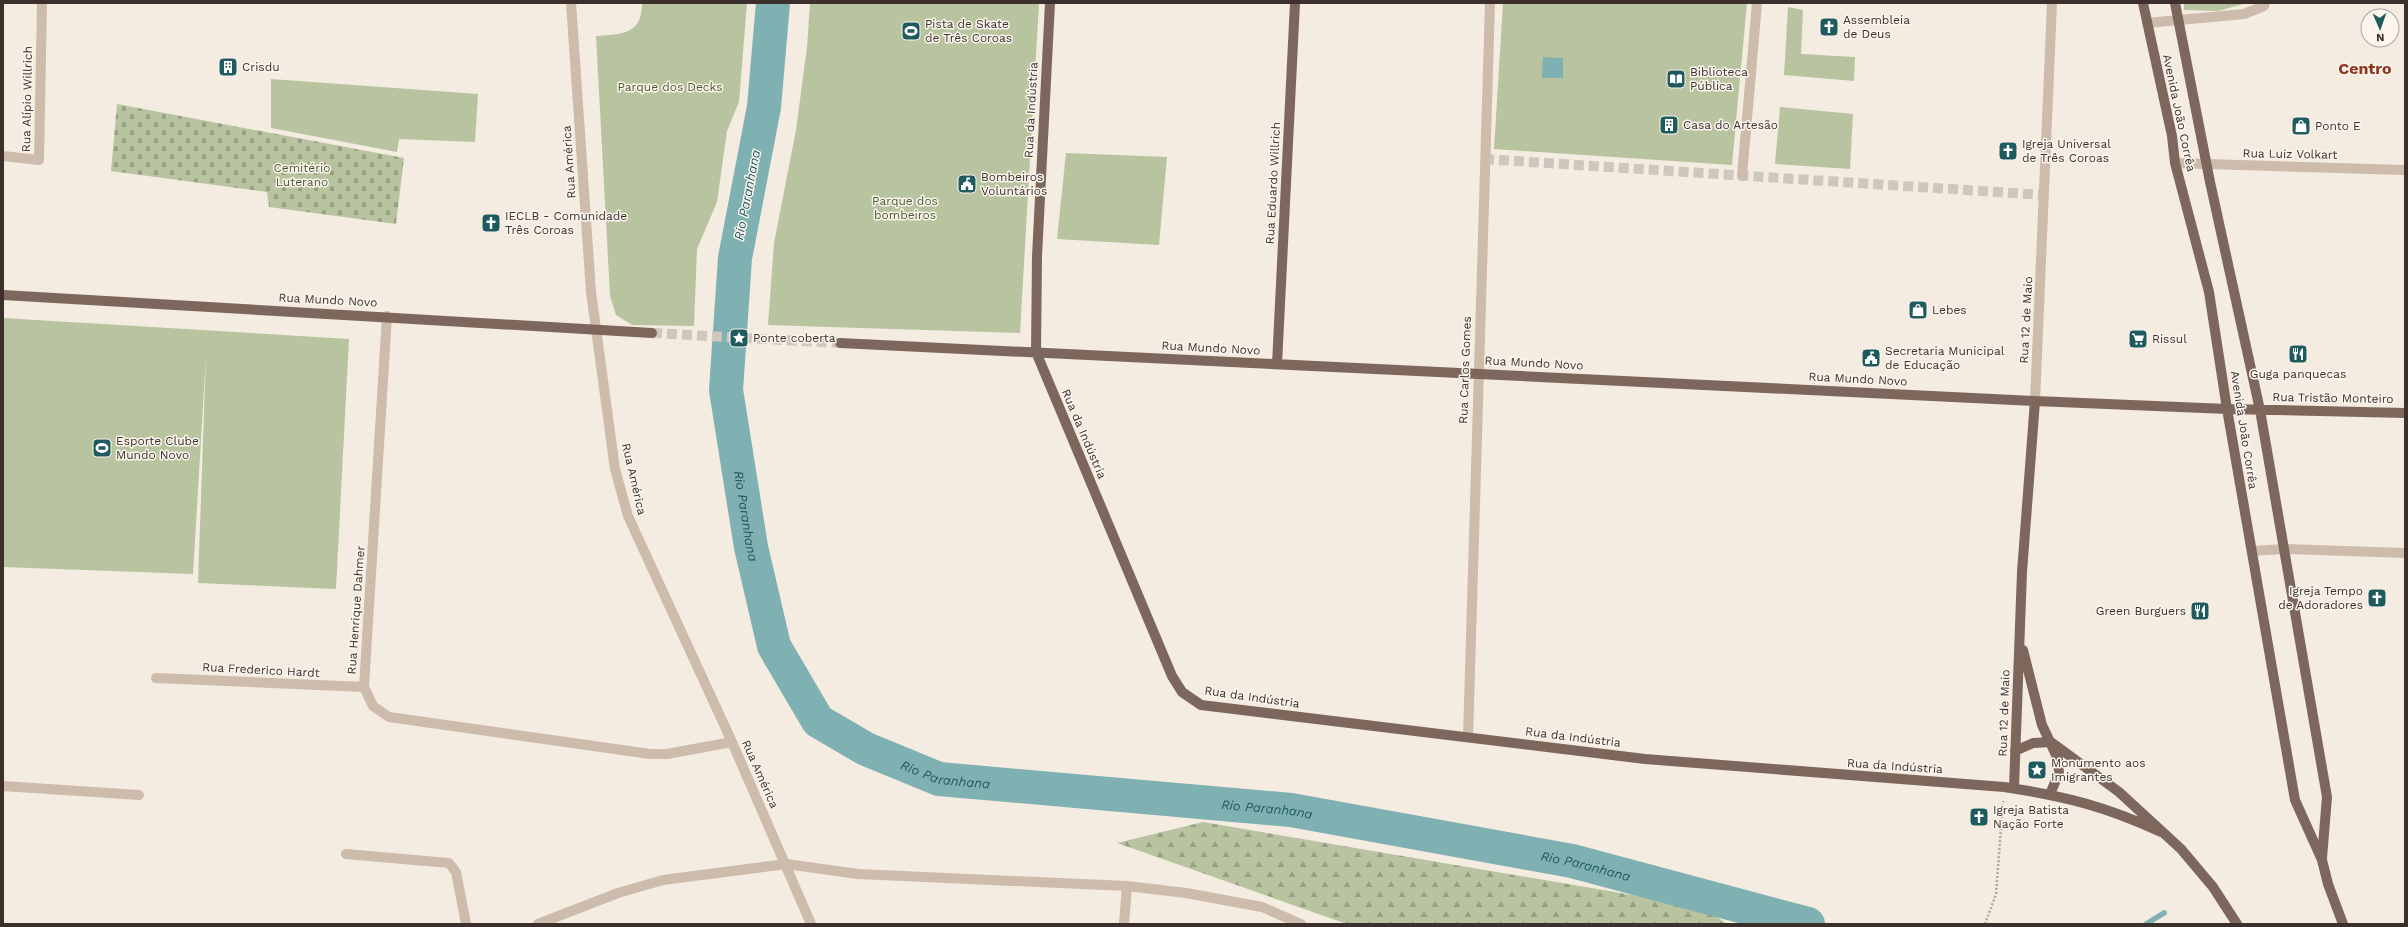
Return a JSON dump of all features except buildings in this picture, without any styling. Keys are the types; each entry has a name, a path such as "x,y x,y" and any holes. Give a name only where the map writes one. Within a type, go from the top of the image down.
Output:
{"main road":[{"name":"Rua da Indústria","path":"1050,3 1037,256 1036,352 1172,676 1182,692 1201,704 1645,760 2009,788"},
{"name":"Rua Eduardo Willrich","path":"1277,364 1295,3"},
{"name":"Avenida João Corrêa","path":"2143,3 2172,136 2175,163 2209,292 2227,410 2295,800 2322,860 2328,884 2343,924"},
{"name":"Avenida João Corrêa","path":"2175,3 2206,165 2260,410 2327,797 2322,860"},
{"name":"Rua Mundo Novo","path":"3,295 387,316 652,333"},
{"name":"Rua Mundo Novo","path":"840,343 2227,410"},
{"name":"Rua 12 de Maio","path":"2009,788 2015,751 2022,572 2035,401"},
{"name":"Rua Tristão Monteiro","path":"2227,410 2405,413"},
{"name":"Rua 12 de Maio","path":"2020,638 2042,725 2058,759 2059,773 2050,794"},
{"path":"2015,751 2033,743 2051,742 2119,792 2181,849 2213,887 2237,924"},
{"path":"2009,788 2050,794 2099,806 2161,832"}],"street":[{"name":"Rua Alípio Willrich","path":"3,156 38,160 42,3"},
{"name":"Rua América","path":"571,3 595,329 616,469 628,516 732,742 811,924"},
{"name":"Rua Carlos Gomes","path":"1468,737 1490,3"},
{"path":"1742,176 1757,3"},
{"name":"Rua 12 de Maio","path":"2035,401 2052,3"},
{"path":"2147,23 2244,14 2264,6 2265,3"},
{"name":"Rua Luiz Volkart","path":"2175,163 2405,170"},
{"name":"Rua Henrique Dahmer","path":"387,316 364,687 373,706 389,717 650,754 667,754 732,742"},
{"path":"2252,551 2284,549 2405,553"},
{"name":"Rua Frederico Hardt","path":"156,678 364,687"},
{"path":"3,786 139,795"},
{"path":"346,854 449,863 456,872 466,924"},
{"path":"538,924 618,893 663,880 786,864 858,874 1127,886 1186,893 1262,907 1302,924"},
{"path":"1124,924 1127,886"}],"path":[{"path":"1985,924 1996,894 2009,788"}],"green space":[{"name":"Parque dos Decks","path":"642,3 747,3 739,102 727,131 717,202 697,249 694,326 632,325 616,315 610,296 596,36 629,31 638,21 641,14"},
{"name":"Parque dos bombeiros","path":"810,3 1039,3 1020,333 768,325 774,243 796,130 807,47"},
{"path":"1503,3 1747,3 1732,165 1494,149"},
{"path":"2184,3 2247,3 2218,11 2184,10"},
{"path":"1788,7 1803,10 1801,54 1855,57 1854,81 1784,75"},
{"path":"271,79 478,94 475,142 399,139 397,152 271,128"},
{"name":"Cemitério Luterano","path":"117,104 404,158 396,224 269,207 267,192 111,171"},
{"path":"1780,107 1853,114 1850,169 1775,164"},
{"path":"1066,153 1167,157 1159,245 1057,239"},
{"path":"3,318 349,339 336,589 198,583 206,356 193,574 3,567"},
{"path":"1203,822 1703,907 1727,924 1347,924 1117,843"}],"water":[{"path":"1543,57 1563,58 1563,78 1542,78"}],"waterway":[{"name":"Rio Paranhana","path":"773,3 764,107 735,258 726,390 751,547 774,646 818,721 866,749 939,779 1291,810 1572,861 1808,924"},
{"path":"2146,924 2164,913"}],"tunnel":[{"path":"1484,159 2044,195"},
{"path":"652,333 840,343"}],"place":[{"name":"Assembleia de Deus","path":"1829,27"},
{"name":"Pista de Skate de Três Coroas","path":"911,31"},
{"name":"Crisdu","path":"228,67"},
{"name":"Biblioteca Pública","path":"1676,79"},
{"name":"Casa do Artesão","path":"1669,125"},
{"name":"Ponto E","path":"2301,126"},
{"name":"Igreja Universal de Três Coroas","path":"2008,151"},
{"name":"Bombeiros Voluntários","path":"967,184"},
{"name":"IECLB - Comunidade Três Coroas","path":"491,223"},
{"name":"Lebes","path":"1918,310"},
{"name":"Ponte coberta","path":"739,338"},
{"name":"Rissul","path":"2138,339"},
{"name":"Guga panquecas","path":"2298,354"},
{"name":"Secretaria Municipal de Educação","path":"1871,358"},
{"name":"Esporte Clube Mundo Novo","path":"102,448"},
{"name":"Igreja Tempo de Adoradores","path":"2377,598"},
{"name":"Green Burguers","path":"2200,611"},
{"name":"Monumento aos Imigrantes","path":"2037,770"},
{"name":"Igreja Batista Nação Forte","path":"1979,817"}],"district":[{"name":"Centro","path":"2365,68"}]}
